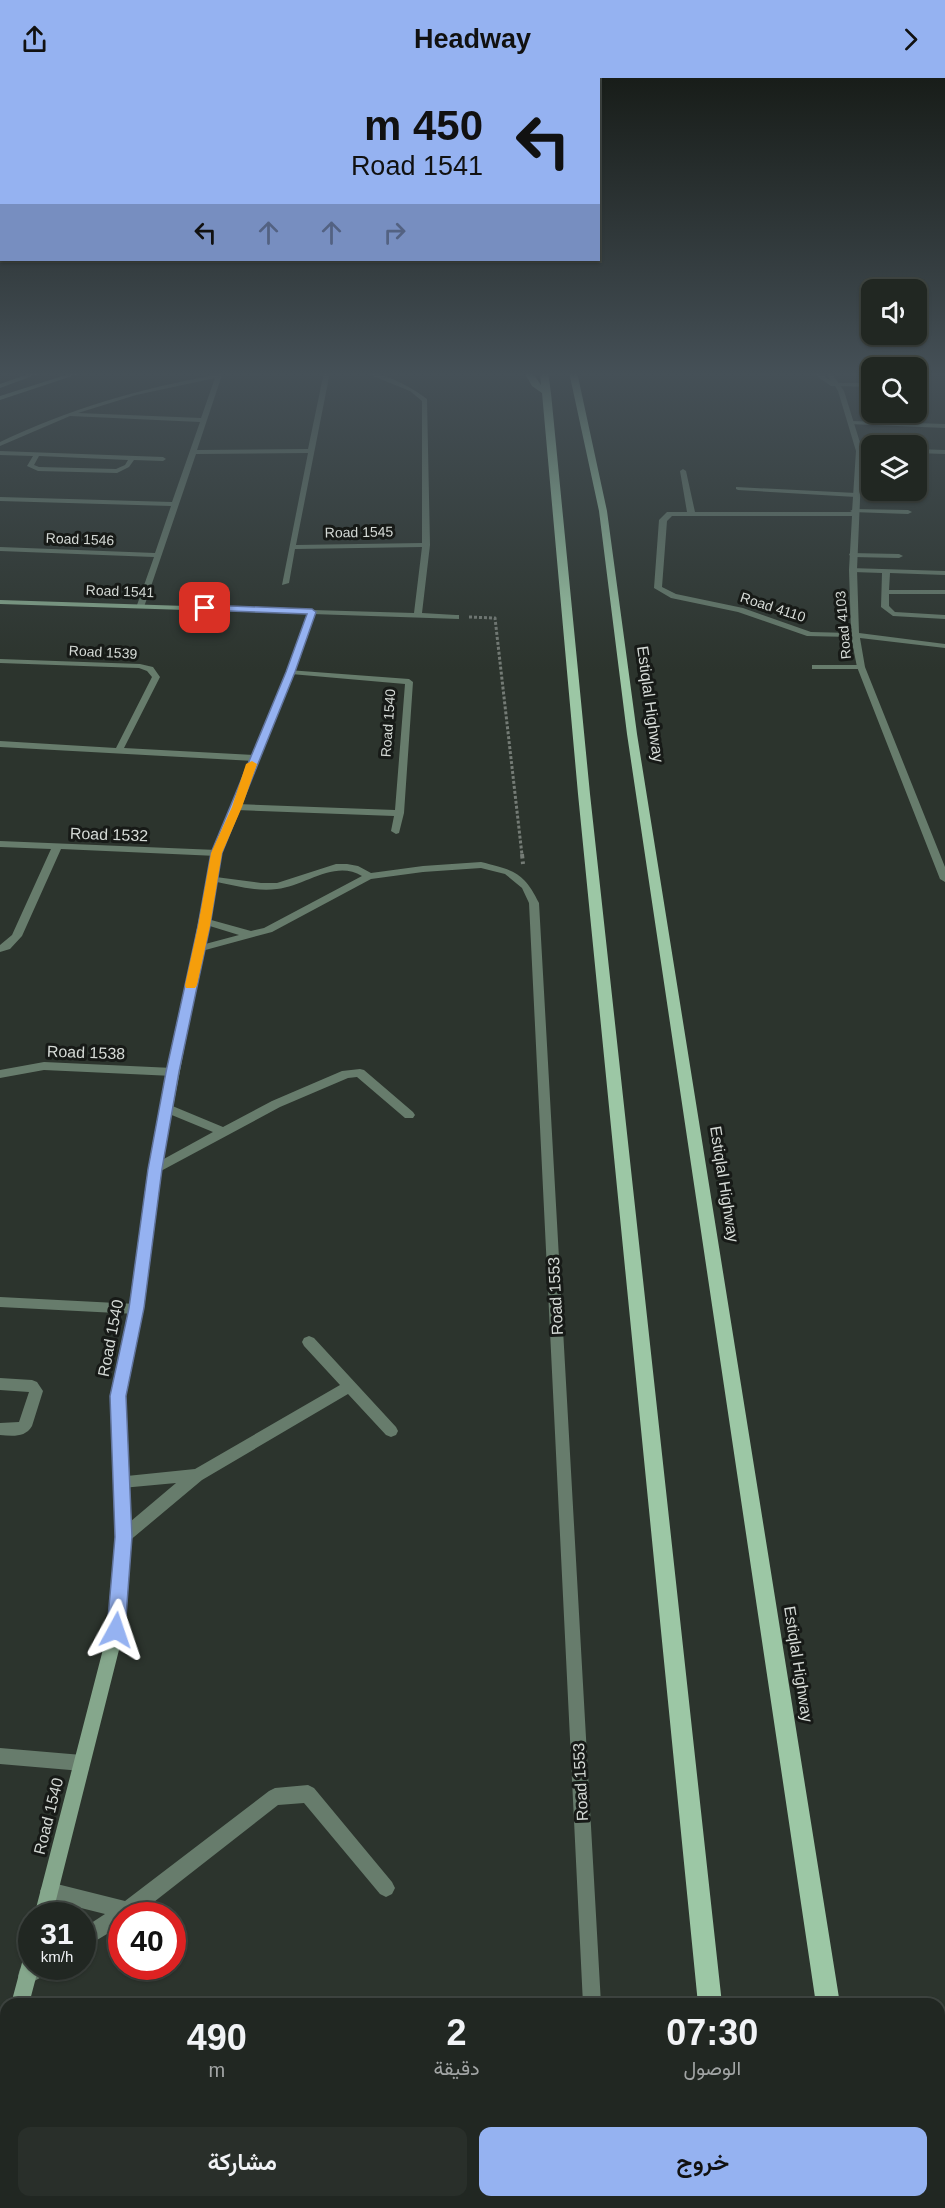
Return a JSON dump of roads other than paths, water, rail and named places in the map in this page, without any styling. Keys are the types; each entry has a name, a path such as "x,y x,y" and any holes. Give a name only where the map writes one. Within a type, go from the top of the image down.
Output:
{"main road":[{"path":"552,471 709,1998"},
{"name":"Estiqlal Highway","path":"595,471 603,511 632,734 827,1998"}],"street":[{"path":"141,605 187,471"},
{"path":"285,583 307,471"},
{"path":"418,615 426,545 425,471"},
{"path":"683,471 691,513 908,512"},
{"name":"Road 4103","path":"858,471 852,570 855,636 861,667 945,879"},
{"path":"738,489 856,495"},
{"path":"0,499 175,504"},
{"name":"Road 4110","path":"691,513 670,514 663,520 657,583 658,588 665,592 746,611 810,634 945,645"},
{"name":"Road 1545","path":"292,547 426,545"},
{"name":"Road 1546","path":"0,549 158,555"},
{"path":"853,555 899,556"},
{"path":"852,570 945,573"},
{"path":"886,571 885,607 892,614 945,617"},
{"path":"885,592 945,592"},
{"name":"Road 1541","path":"0,602 456,617"},
{"name":"Road 1540","path":"46,1902 116,1630 123,1537 118,1396 136,1308 155,1169 166,1108 217,853 291,672 312,612"},
{"name":"Road 1539","path":"0,661 140,666 150,669 156,677 118,750"},
{"path":"815,667 861,667"},
{"name":"Road 1540","path":"291,672 409,682 396,831"},
{"path":"0,744 254,758"},
{"path":"237,807 399,813"},
{"name":"Road 1532","path":"0,844 217,853"},
{"path":"0,949 6,947 17,936 57,847"},
{"path":"198,950 268,930 369,876 360,869 344,865 275,886 212,878"},
{"name":"Road 1553","path":"369,876 423,868 481,865 508,872 526,886 534,903 592,1998"},
{"path":"204,921 250,934"},
{"name":"Road 1538","path":"0,1074 44,1066 173,1072"},
{"path":"155,1169 276,1104 353,1073 360,1073 409,1114"},
{"path":"166,1108 224,1132"},
{"path":"0,1302 136,1308"},
{"path":"309,1342 391,1431"},
{"path":"0,1384 32,1386 36,1391 25,1426 18,1430 0,1429"},
{"path":"123,1537 197,1475 350,1386"},
{"path":"122,1482 197,1475"},
{"path":"0,1756 82,1763"},
{"path":"139,1902 275,1797 308,1794 386,1888"},
{"path":"49,1891 108,1906"},
{"path":"22,1998 29,1980"}]}
